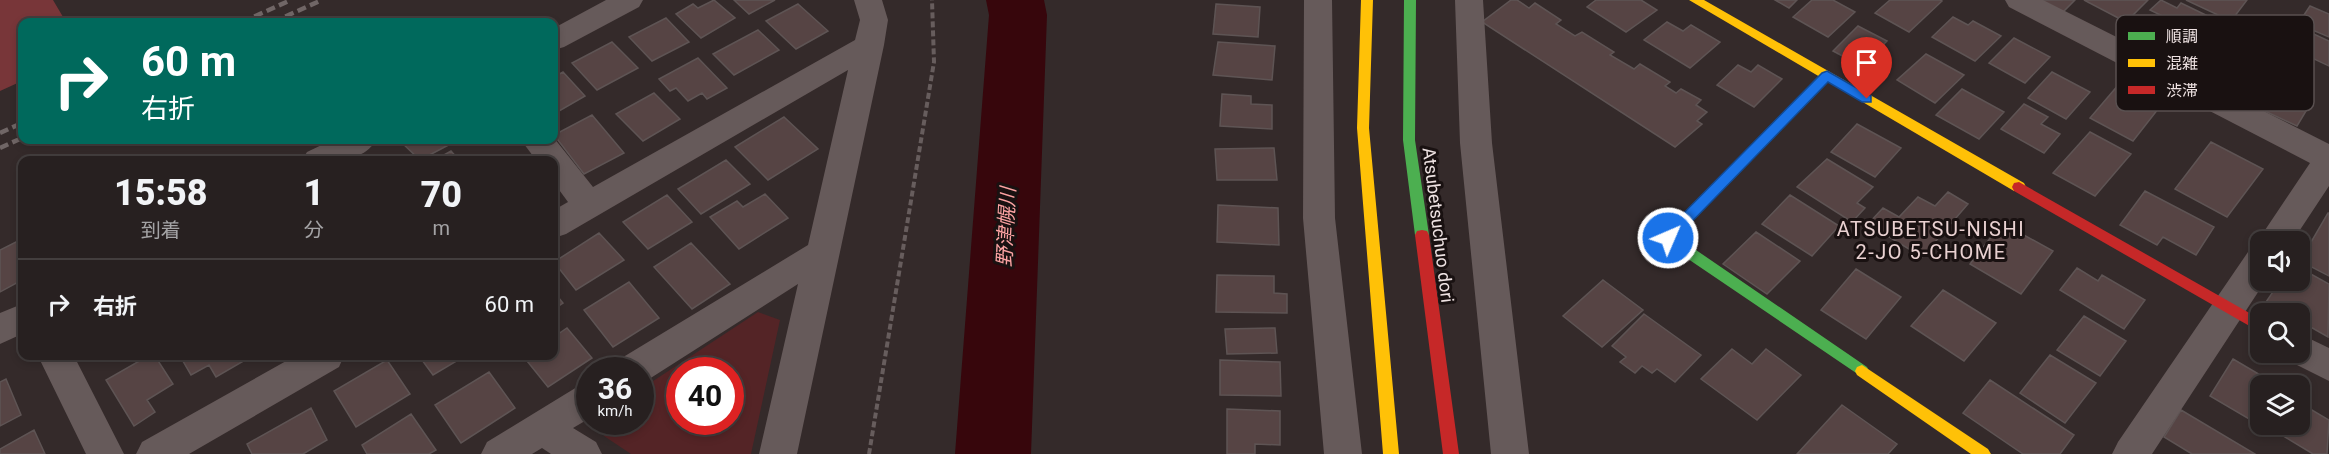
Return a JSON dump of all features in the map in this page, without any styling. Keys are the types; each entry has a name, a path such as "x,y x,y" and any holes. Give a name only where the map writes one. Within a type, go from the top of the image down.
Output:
{"street":[{"path":"558,38 629,0"},
{"path":"778,454 874,20 868,0"},
{"path":"1318,0 1319,218 1343,454"},
{"path":"1366,0 1363,128 1385,406 1391,454"},
{"name":"Atsubetsuchuo dori","path":"1410,0 1409,140 1442,403 1451,454"},
{"path":"1469,0 1476,143 1510,454"},
{"path":"1695,0 2250,321"},
{"path":"2019,0 2116,50"},
{"path":"558,223 869,45"},
{"path":"1827,76 1668,238 1983,454"},
{"path":"2235,111 2329,159 2281,231"},
{"path":"326,156 352,144"},
{"path":"540,144 550,156"},
{"path":"558,166 589,205"},
{"path":"654,357 823,252"},
{"path":"2131,454 2250,277"},
{"path":"0,329 18,320"},
{"path":"2310,355 2329,366"},
{"path":"58,360 105,454"},
{"path":"154,454 319,360"},
{"path":"500,454 576,407"},
{"path":"542,428 583,454"}],"path":[{"path":"869,454 934,62 932,0"}],"shaded area":[{"path":"0,0 53,0 64,18 18,18 18,83 0,91"},
{"path":"758,312 780,320 751,454 631,454 604,436 654,435 654,380 666,373 666,435 744,435 744,357 690,357"}],"building":[{"path":"714,0 735,18 701,38 676,14 693,4 698,8"},
{"path":"734,0 775,0 749,14"},
{"path":"1511,0 1517,0 1529,8 1535,3 1561,20 1556,24 1575,36 1582,32 1614,52 1610,55 1634,69 1640,64 1670,82 1665,86 1676,93 1681,89 1701,100 1696,105 1707,112 1697,121 1702,124 1675,147 1482,22"},
{"path":"1596,0 1641,0 1657,10 1626,32 1587,7"},
{"path":"1775,0 1797,0 1789,8"},
{"path":"1812,0 1833,0 1855,12 1828,37 1793,17"},
{"path":"1890,0 1942,1 1909,32 1875,13"},
{"path":"2040,0 2075,0 2063,12"},
{"path":"2084,0 2148,0 2133,15 2116,17"},
{"path":"2161,0 2177,8 2181,3 2206,15 2160,15 2150,10"},
{"path":"2186,0 2247,0 2236,15 2218,15"},
{"path":"798,4 828,31 796,49 766,21"},
{"path":"1216,4 1260,7 1258,37 1213,34"},
{"path":"2310,6 2329,14 2329,37 2314,31 2314,15 2304,15"},
{"path":"1953,17 1968,25 1973,21 2001,36 1975,61 1932,37"},
{"path":"666,18 689,42 652,61 629,37"},
{"path":"1667,22 1683,31 1691,25 1720,42 1690,68 1644,40"},
{"path":"1858,26 1887,41 1878,50 1885,54 1869,70 1833,51"},
{"path":"758,30 779,50 734,75 713,54"},
{"path":"2314,34 2329,41 2329,66 2314,59"},
{"path":"2014,38 2050,57 2025,83 1989,63"},
{"path":"612,42 638,68 597,90 572,63"},
{"path":"1218,42 1275,46 1272,80 1213,75"},
{"path":"1926,54 1964,75 1935,103 1897,80"},
{"path":"698,58 727,88 707,99 702,93 688,101 676,88 670,91 659,79"},
{"path":"1738,65 1751,72 1758,65 1782,79 1754,107 1717,85"},
{"path":"563,72 585,96 558,112 558,75"},
{"path":"2052,72 2090,92 2066,119 2028,98"},
{"path":"2116,88 2116,111 2157,111 2133,141 2090,118"},
{"path":"1962,89 2004,112 1979,139 1936,115"},
{"path":"654,93 680,119 643,141 616,114"},
{"path":"1222,94 1251,96 1251,104 1272,105 1272,129 1220,126"},
{"path":"2024,104 2048,117 2041,124 2060,134 2044,153 2001,129"},
{"path":"2265,111 2306,111 2297,126"},
{"path":"592,115 624,153 584,174 558,140 558,133"},
{"path":"784,117 818,149 768,180 735,147"},
{"path":"1857,124 1901,148 1875,177 1831,152"},
{"path":"2090,132 2131,154 2095,196 2053,173"},
{"path":"2211,142 2263,169 2227,217 2175,189"},
{"path":"403,144 450,144 428,156 416,156"},
{"path":"1274,148 1277,180 1217,180 1215,149"},
{"path":"451,151 455,156 442,156"},
{"path":"1827,159 1873,187 1857,203 1865,208 1852,222 1797,187"},
{"path":"726,160 750,184 701,214 678,189"},
{"path":"2145,191 2214,227 2196,255 2163,237 2157,245 2120,225"},
{"path":"1948,192 1968,204 1922,257 1868,224 1883,208 1899,217 1918,197 1935,206"},
{"path":"765,194 788,218 739,249 710,217 737,201 743,207"},
{"path":"667,195 692,222 648,249 623,222"},
{"path":"1790,195 1839,226 1812,256 1762,224"},
{"path":"1218,205 1278,208 1279,245 1217,242"},
{"path":"2329,213 2329,276 2310,266 2310,244"},
{"path":"2002,223 2053,251 2021,294 1970,264"},
{"path":"1756,232 1800,261 1767,294 1723,264"},
{"path":"599,233 624,260 576,290 558,267 558,259"},
{"path":"18,241 18,282 0,292 0,250"},
{"path":"691,243 730,284 692,309 654,267"},
{"path":"2077,268 2098,281 2102,275 2145,300 2124,329 2060,290"},
{"path":"1856,269 1901,297 1866,339 1821,310"},
{"path":"2310,274 2329,284 2328,337 2310,327 2310,303 2266,302 2274,291 2310,291"},
{"path":"1217,275 1274,276 1274,293 1287,294 1287,313 1216,312"},
{"path":"1603,280 1643,310 1602,347 1563,316"},
{"path":"629,282 659,318 613,347 584,310"},
{"path":"1943,290 1996,323 1964,361 1911,326"},
{"path":"558,297 563,303 558,306"},
{"path":"1644,314 1701,355 1675,382 1657,369 1652,373 1642,366 1635,373 1620,362 1626,357 1612,346"},
{"path":"2084,316 2126,341 2100,376 2057,350"},
{"path":"567,328 591,357 576,357 576,369 548,387 526,360 558,360 558,334"},
{"path":"1275,328 1277,353 1227,354 1225,329"},
{"path":"1732,349 1752,364 1766,349 1801,375 1757,420 1701,379"},
{"path":"2050,355 2096,383 2065,423 2020,393"},
{"path":"2233,359 2260,375 2250,375 2250,420 2210,396"},
{"path":"141,360 158,360 173,384 147,400 155,412 134,426 106,380"},
{"path":"182,360 245,360 216,377 209,365 191,375"},
{"path":"387,360 410,394 356,427 334,391"},
{"path":"422,360 458,360 433,375"},
{"path":"1220,360 1280,362 1281,396 1220,395"},
{"path":"489,372 515,408 461,443 435,405"},
{"path":"6,379 21,415 0,426 0,382"},
{"path":"1990,380 2074,435 2060,454 2023,454 1963,413"},
{"path":"1842,405 1897,444 1888,454 1797,454"},
{"path":"311,408 327,440 303,454 252,454 247,444"},
{"path":"1227,409 1280,411 1280,445 1255,444 1255,454 1227,454"},
{"path":"2310,409 2329,420 2327,454 2313,454 2282,435 2310,435"},
{"path":"2181,410 2255,454 2192,454 2164,437"},
{"path":"411,414 436,450 429,454 367,454 362,445"},
{"path":"34,430 45,454 0,454 0,449"}],"waterway":[{"name":"野津幌川","path":"993,454 1018,15 1015,0"}],"railway":[{"path":"251,18 291,0"},
{"path":"282,18 322,0"},
{"path":"0,133 18,125"},
{"path":"0,148 18,140"}],"traffic: fast":[{"path":"1410,0 1409,140 1422,235"},
{"path":"1827,76 1668,238 1862,371"}],"traffic: slow":[{"path":"1367,0 1363,128 1391,454"},
{"path":"1695,0 2019,187"},
{"path":"1862,371 1983,454"}],"traffic: jam":[{"path":"2019,187 2250,320"},
{"path":"1422,235 1451,454"}],"district":[{"name":"ATSUBETSU-NISHI 2-JO 5-CHOME","path":"1931,240"}],"route":[{"path":"1668,238 1827,76 1867,99"}]}
